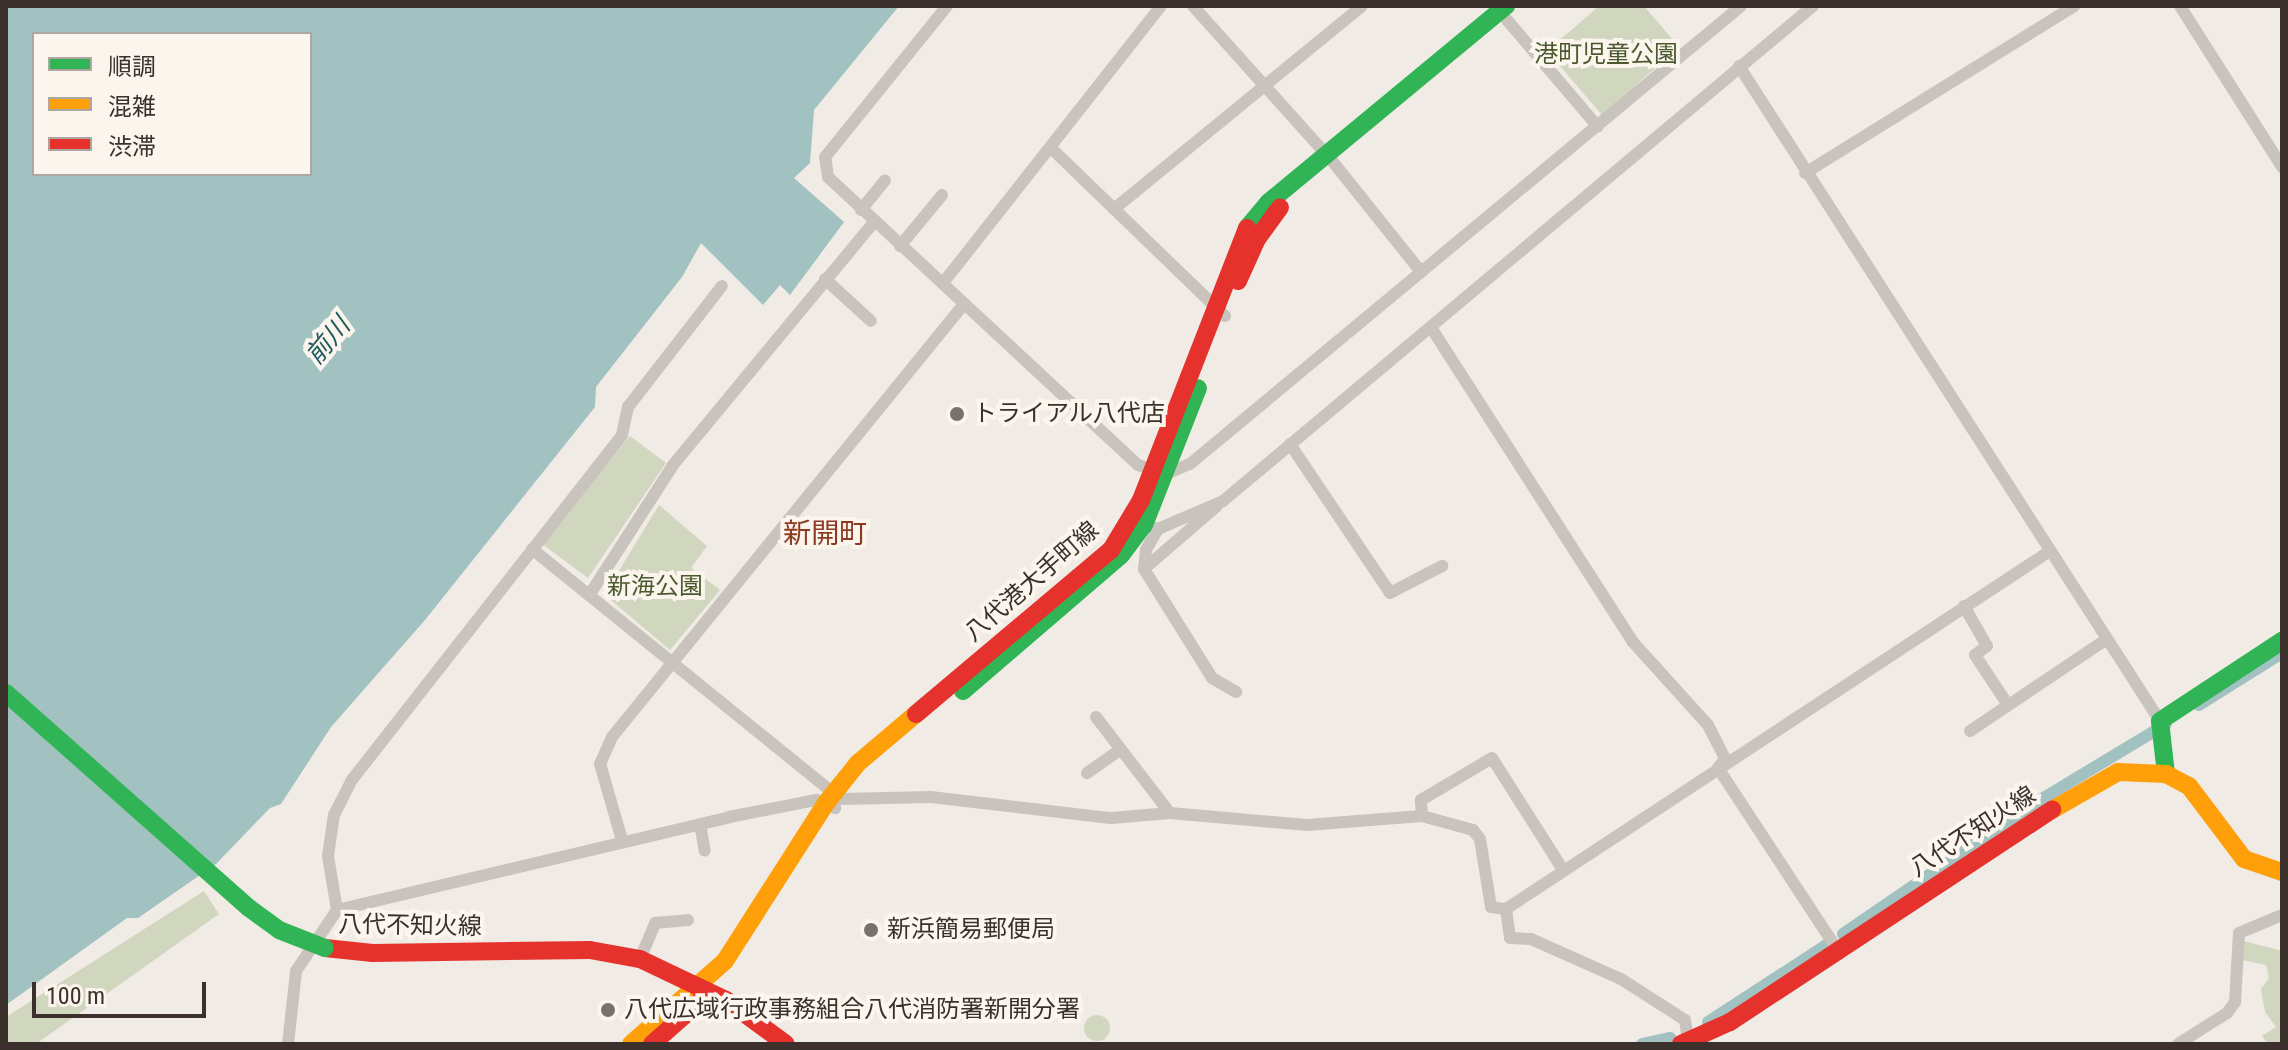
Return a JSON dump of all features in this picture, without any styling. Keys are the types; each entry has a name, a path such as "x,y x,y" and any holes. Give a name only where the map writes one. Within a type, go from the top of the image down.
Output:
{"main road":[{"name":"八代港大手町線","path":"652,1044 755,942 858,763 1111,550 1159,473 1220,312 1247,228 1269,202 1329,160 1499,12 1523,6"},
{"name":"八代港大手町線","path":"834,801 867,770 1098,579 1151,527 1159,473"},
{"path":"2282,641 2160,722 2166,774 2199,795 2244,859 2282,872"},
{"name":"八代不知火線","path":"6,693 249,908 279,930 325,948 373,953 590,950 640,959 705,989 786,1044"},
{"name":"八代不知火線","path":"1686,1043 1730,1022 2097,780 2140,770 2166,774"},
{"name":"八代港大手町線","path":"631,1044 705,989"}],"street":[{"path":"947,6 825,157 828,177 1138,465 1159,473 1190,464 1741,6"},
{"path":"943,283 1161,6"},
{"path":"1193,6 1329,160 1421,272"},
{"path":"1114,209 1362,6"},
{"path":"1144,569 1813,6"},
{"path":"1805,173 2074,6"},
{"path":"2180,6 2282,167"},
{"path":"1499,12 1598,127"},
{"path":"1739,66 2160,722"},
{"path":"1051,148 1220,312"},
{"path":"861,210 885,180"},
{"path":"900,246 942,195"},
{"path":"590,594 673,465 874,222"},
{"path":"825,279 871,321"},
{"path":"337,910 328,856 334,815 351,781 622,435 628,407 722,286"},
{"path":"622,840 600,764 603,751 671,662 964,304"},
{"path":"1432,329 1632,641 1708,725 1725,759 1718,768"},
{"path":"1290,444 1390,593 1442,566"},
{"path":"1223,501 1151,527 1144,569 1212,678 1236,692"},
{"path":"532,549 590,594 834,801"},
{"path":"288,1044 296,971 337,910 622,840 816,800 931,797 1111,818 1170,813 1307,825 1422,816 1473,830 1480,839 1491,907 1506,909 2050,551"},
{"path":"1964,606 1987,646 1975,655 2008,705"},
{"path":"1970,731 2107,639"},
{"path":"1096,717 1119,751 1170,813"},
{"path":"1087,773 1119,751"},
{"path":"1422,816 1421,800 1492,758 1563,870"},
{"path":"1718,768 1837,949"},
{"path":"700,824 705,851"},
{"path":"1506,909 1510,938 1531,939 1621,979 1685,1020 1686,1043"},
{"path":"2178,1044 2227,1013 2235,1002 2239,933 2282,915"},
{"path":"640,959 655,923 688,920"}],"green space":[{"name":"港町児童公園","path":"1599,6 1644,6 1679,47 1602,115 1547,51"},
{"path":"630,436 666,463 588,578 542,544"},
{"name":"新海公園","path":"659,505 707,546 691,568 720,590 670,650 612,601 609,587"},
{"path":"204,891 219,914 36,1044 6,1044 6,1017"},
{"path":"2240,940 2282,951 2282,1044 2268,1044 2262,1036 2276,1027 2265,1012 2261,989 2269,978 2266,965 2243,960"},
{"path":"1097,1015 1106,1019 1110,1028 1106,1037 1097,1041 1088,1037 1084,1028 1088,1019"}],"water":[{"name":"前川","path":"6,6 899,6 814,110 810,163 794,178 844,222 790,295 780,285 763,305 701,243 682,277 596,387 595,407 425,620 331,727 281,804 270,808 216,864 138,918 127,918 6,1005"}],"waterway":[{"path":"2199,705 2282,653"},
{"path":"1843,934 2027,808 2166,724"},
{"path":"1708,1022 1828,944"},
{"path":"1642,1044 1670,1038"}],"traffic: fast":[{"path":"1247,228 1269,202 1506,6"},
{"path":"963,691 1121,555 1144,525 1198,388"},
{"path":"2166,774 2160,721 2282,641"},
{"path":"6,693 249,908 279,930 325,948"}],"traffic: slow":[{"path":"631,1044 725,961 826,803 858,763 916,714"},
{"path":"2052,810 2118,772 2166,774 2189,786 2244,859 2282,872"}],"traffic: jam":[{"path":"1238,281 1257,239 1280,207"},
{"path":"916,714 1111,550 1141,500 1247,228"},
{"path":"1681,1044 1730,1022 2052,810"},
{"path":"325,948 373,953 590,950 640,959 726,1000 786,1044"},
{"path":"652,1044 704,998"}],"place":[{"name":"トライアル八代店","path":"957,414"},
{"name":"新浜簡易郵便局","path":"871,930"},
{"name":"八代広域行政事務組合八代消防署新開分署","path":"608,1010"}],"district":[{"name":"新開町","path":"825,534"}]}
